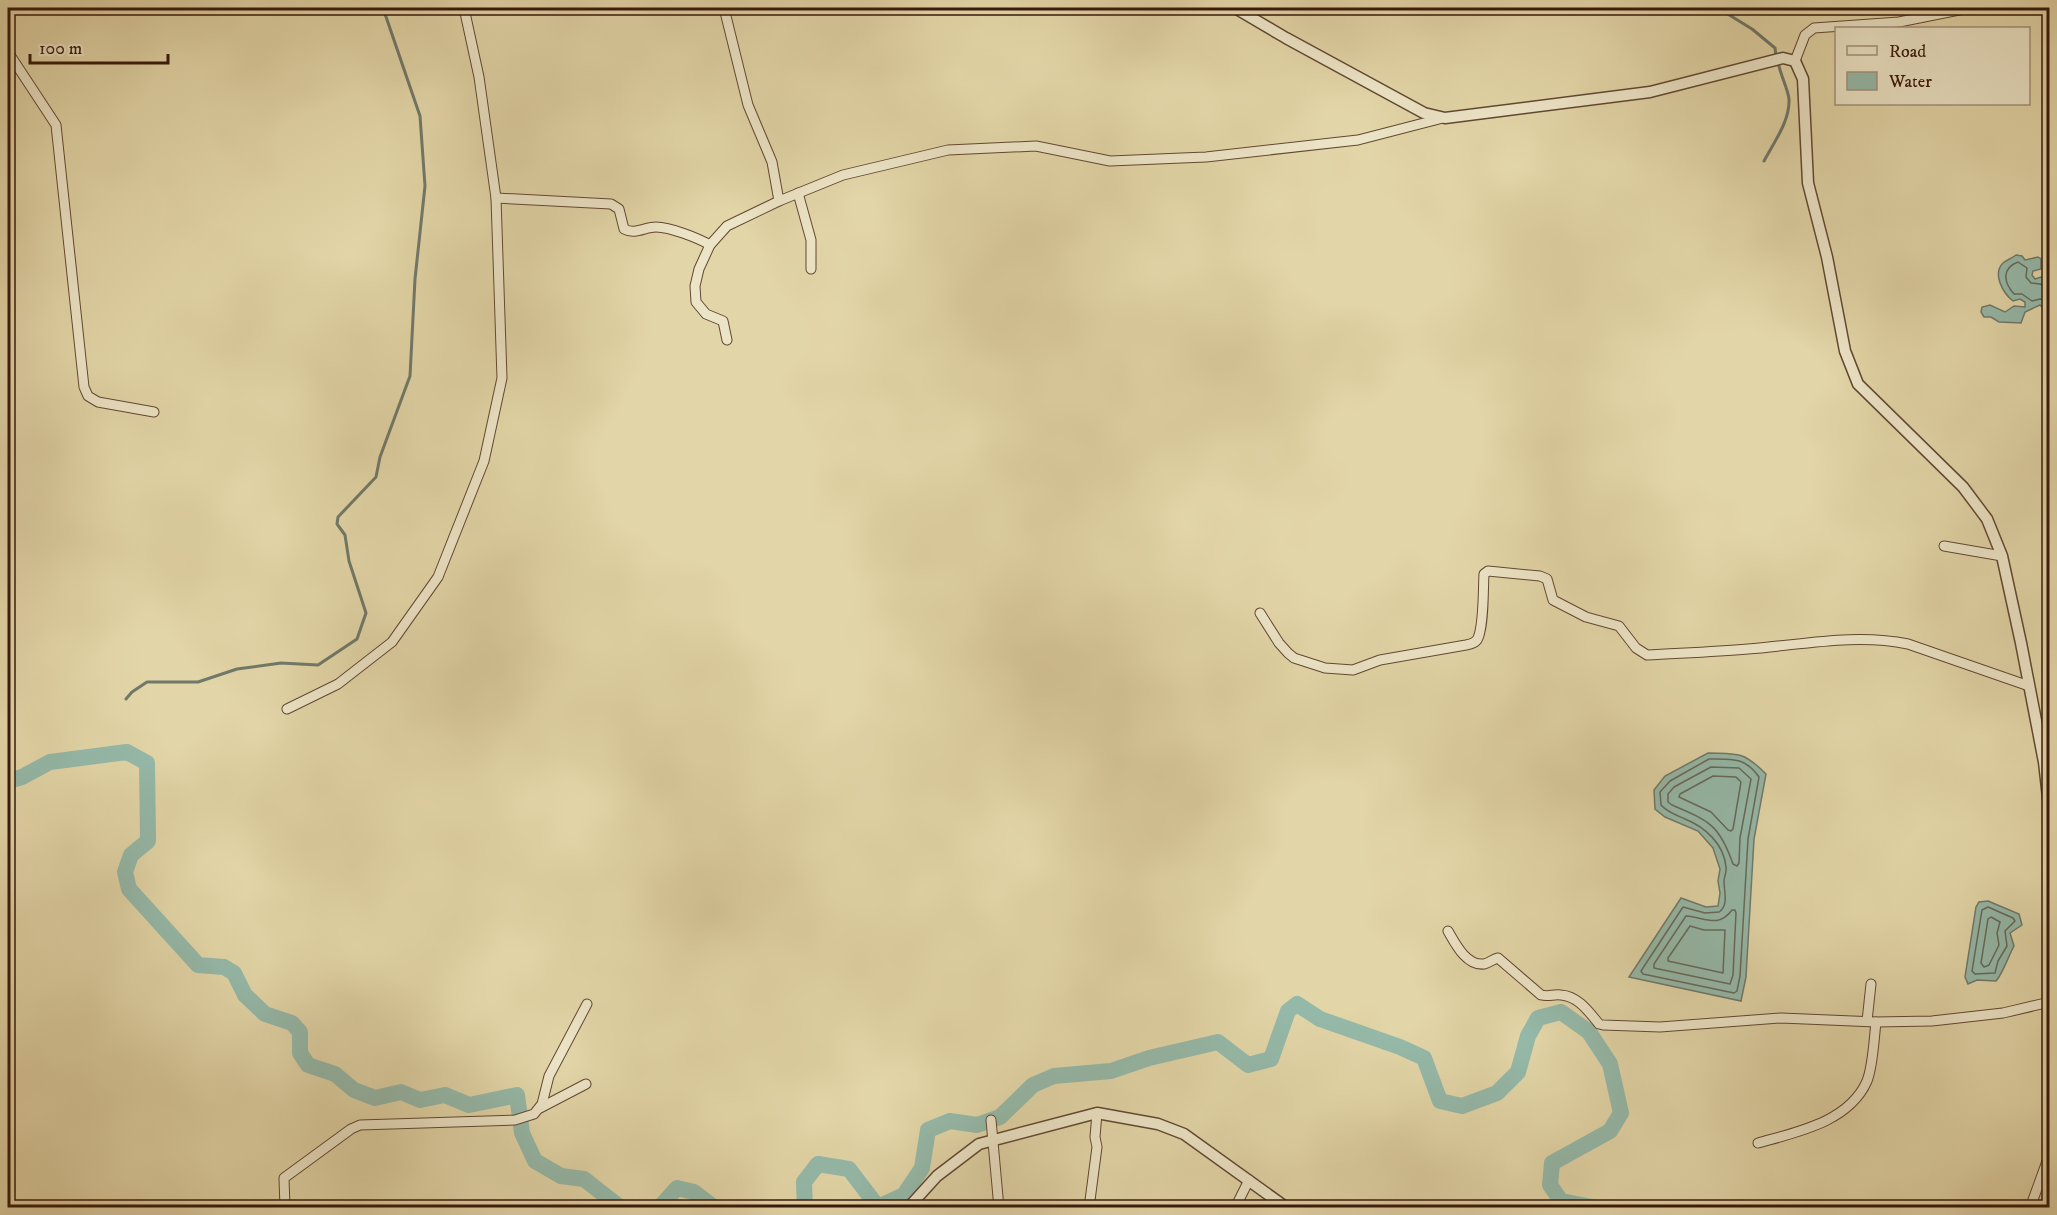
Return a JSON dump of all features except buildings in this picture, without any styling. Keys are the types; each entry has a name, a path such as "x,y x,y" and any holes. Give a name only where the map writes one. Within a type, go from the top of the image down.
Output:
{"street":[{"path":"287,709 338,684 392,642 438,577 484,461 502,378 496,198 478,77 464,8"},
{"path":"724,8 748,105 772,162 778,201"},
{"path":"1235,8 1424,113 1445,118"},
{"path":"1970,8 1899,22 1814,28 1805,35 1796,61 1803,79 1808,183 1827,257 1845,351 1857,384 1963,487 1987,519 2002,556 2029,686 2048,760 2049,815"},
{"path":"8,52 56,125 84,387 88,396 98,402 154,412"},
{"path":"727,339 723,321 706,314 696,302 695,286 710,245 727,226 778,201 843,175 948,150 1036,146 1110,161 1206,157 1358,140 1445,118 1650,92 1768,61 1783,58 1796,61"},
{"path":"798,193 811,240 811,268"},
{"path":"496,198 611,204 619,209 624,229 630,232 657,227 699,238 710,245"},
{"path":"1944,546 2002,556"},
{"path":"1260,613 1279,644 1294,658 1325,668 1353,670 1380,660 1474,642 1478,638 1484,574 1488,571 1540,576 1547,579 1553,600 1586,617 1619,626 1636,648 1647,655 1749,649 1809,642 1888,640 1908,644 2029,686"},
{"path":"1448,931 1462,954 1472,962 1484,964 1498,958 1541,995 1548,997 1560,995 1575,999 1599,1024 1603,1025 1660,1027 1781,1018 1872,1022 1932,1021 2003,1013 2049,1002"},
{"path":"1758,1143 1799,1131 1834,1116 1858,1096 1868,1079 1872,1022 1871,984"},
{"path":"285,1208 284,1178 351,1129 360,1125 515,1120 534,1114 542,1104 549,1076 587,1004"},
{"path":"538,1109 586,1084"},
{"path":"1089,1208 1097,1147 1095,1137 1097,1113"},
{"path":"908,1208 937,1176 979,1144 1097,1113 1158,1124 1184,1134 1287,1208"},
{"path":"991,1120 999,1208"},
{"path":"2030,1208 2049,1153"},
{"path":"1234,1208 1249,1180"}],"water":[{"path":"2016,255 2022,256 2025,260 2038,257 2041,259 2041,269 2033,271 2032,275 2035,279 2041,277 2049,285 2049,306 2044,309 2040,305 2025,312 2021,323 1999,322 1991,317 1984,317 1981,312 1982,307 1990,305 2005,312 2014,306 2025,307 2025,302 2020,299 2013,301 2009,298 1999,278 2000,267"},
{"path":"1708,753 1740,755 1752,761 1766,774 1754,839 1746,977 1741,1001 1629,977 1681,898 1706,907 1718,906 1720,869 1713,848 1698,831 1665,817 1655,809 1654,790 1665,776"},
{"path":"1988,901 2019,914 2022,925 2010,933 2014,946 1996,981 1977,980 1968,984 1965,977 1976,907 1979,902"}],"waterway":[{"path":"126,699 147,682 198,682 237,669 281,663 318,665 357,639 366,613 349,561 345,535 337,524 338,517 376,477 380,457 410,376 415,279 425,186 420,116 383,8"},
{"path":"1718,8 1752,29 1775,48 1776,56"},
{"path":"1764,161 1781,131 1789,107 1789,99 1778,62"},
{"path":"8,781 22,777 50,762 127,752 147,763 148,841 131,855 125,872 129,889 198,965 224,967 234,973 245,995 265,1014 292,1023 300,1032 300,1053 308,1065 335,1074 354,1090 375,1098 401,1092 420,1100 445,1095 469,1105 517,1095 522,1133 535,1161 561,1176 584,1179 621,1208"},
{"path":"805,1208 804,1182 818,1164 849,1169 878,1207 904,1195 922,1168 928,1130 950,1121 977,1125 1000,1117 1033,1085 1054,1076 1111,1071 1149,1058 1218,1042 1248,1065 1271,1059 1288,1011 1297,1004 1320,1019 1400,1047 1424,1058 1440,1101 1462,1106 1497,1093 1518,1072 1528,1036 1538,1018 1561,1012 1589,1032 1610,1064 1621,1113 1610,1131 1552,1163 1550,1185 1561,1201 1597,1208"},
{"path":"659,1208 677,1188 694,1192 715,1208"}]}
